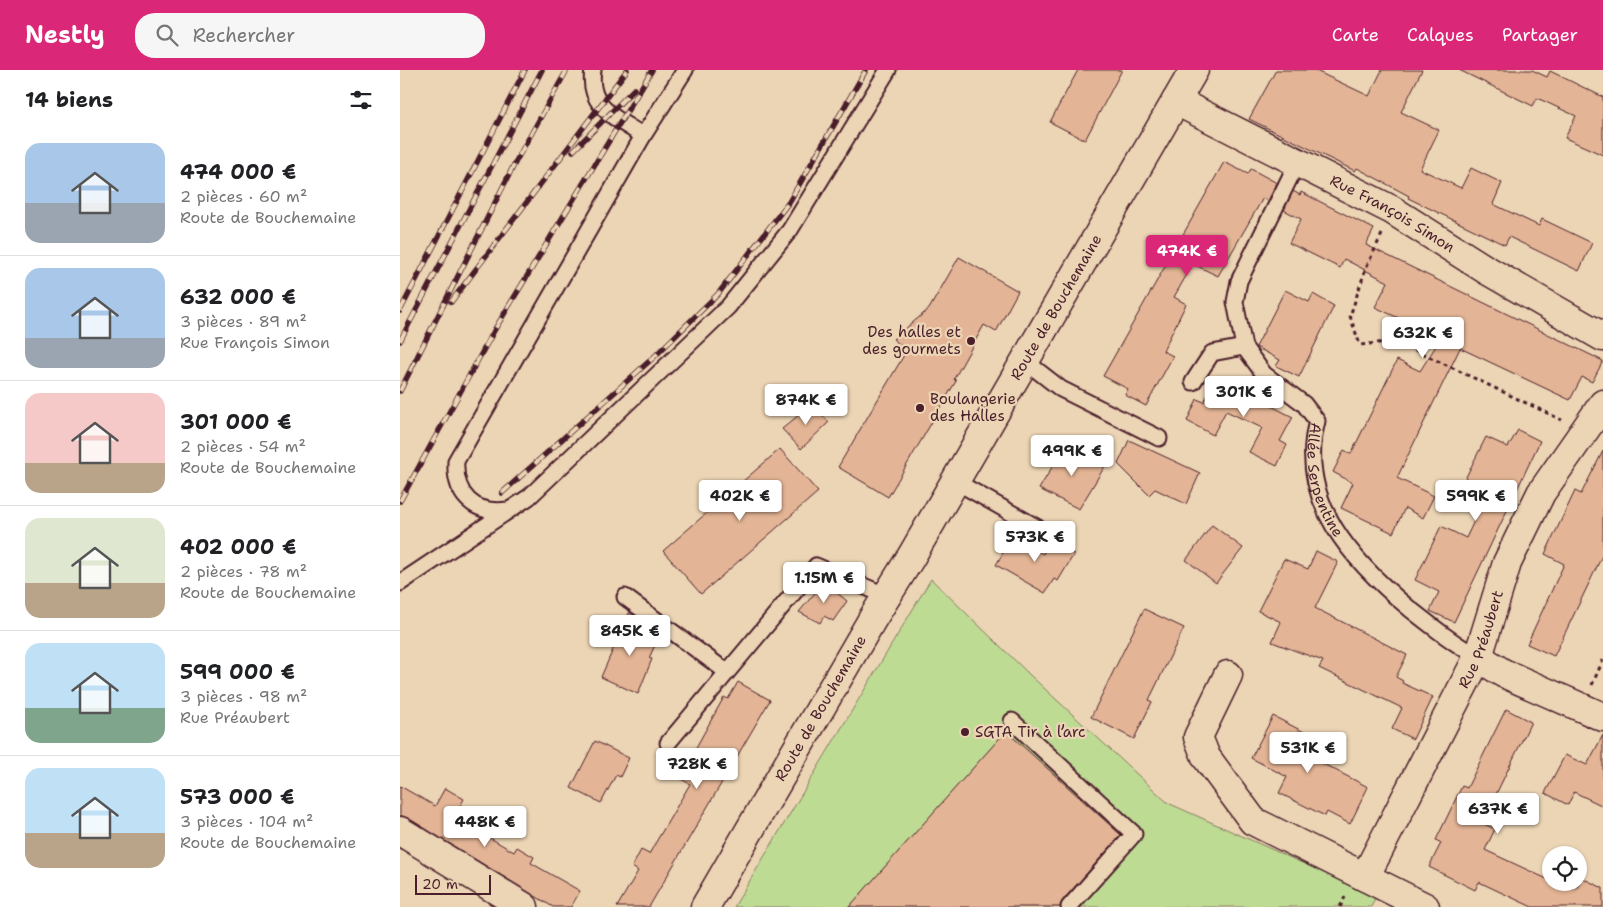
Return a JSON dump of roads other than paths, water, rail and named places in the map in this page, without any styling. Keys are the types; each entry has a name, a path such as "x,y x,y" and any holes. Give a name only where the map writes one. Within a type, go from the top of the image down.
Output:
{"street":[{"name":"Route de Bouchemaine","path":"705,907 1026,361 1194,70"},
{"name":"Rue François Simon","path":"1176,101 1392,210 1485,269 1603,337"},
{"name":"Rue Préaubert","path":"1365,877 1478,657 1507,562 1542,492 1603,404"},
{"path":"1478,657 1503,673 1603,717"},
{"path":"1228,675 1198,737 1206,757 1253,821 1424,907"},
{"path":"400,831 524,907"}],"lane":[{"path":"593,70 593,88 601,107 643,136"},
{"path":"508,510 488,511 470,502 457,483 456,461 643,136 685,70"},
{"path":"400,583 528,497 728,307 790,230 888,70"},
{"name":"Allée Serpentine","path":"1297,162 1239,281 1235,302 1244,346 1264,374 1304,404 1317,421 1311,442 1317,491 1338,537 1375,580 1451,642 1478,657"},
{"path":"1193,382 1212,353 1244,346"},
{"path":"1026,361 1061,389 1159,438"},
{"path":"955,481 1038,528"},
{"path":"668,743 816,566 887,596"},
{"path":"625,597 728,672"},
{"path":"1012,721 1134,834 1069,907"}],"railway":[{"path":"400,311 525,70"},
{"path":"400,341 542,70"},
{"path":"400,391 516,161 567,70"},
{"path":"451,302 627,70"},
{"path":"400,501 495,329 652,70"},
{"path":"502,493 654,357 718,294 789,202 866,70"},
{"path":"573,151 634,89"}],"place":[{"name":"Des halles et des gourmets","path":"971,341"},
{"name":"Boulangerie des Halles","path":"920,408"},
{"name":"SGTA Tir à l’arc","path":"965,732"}]}
